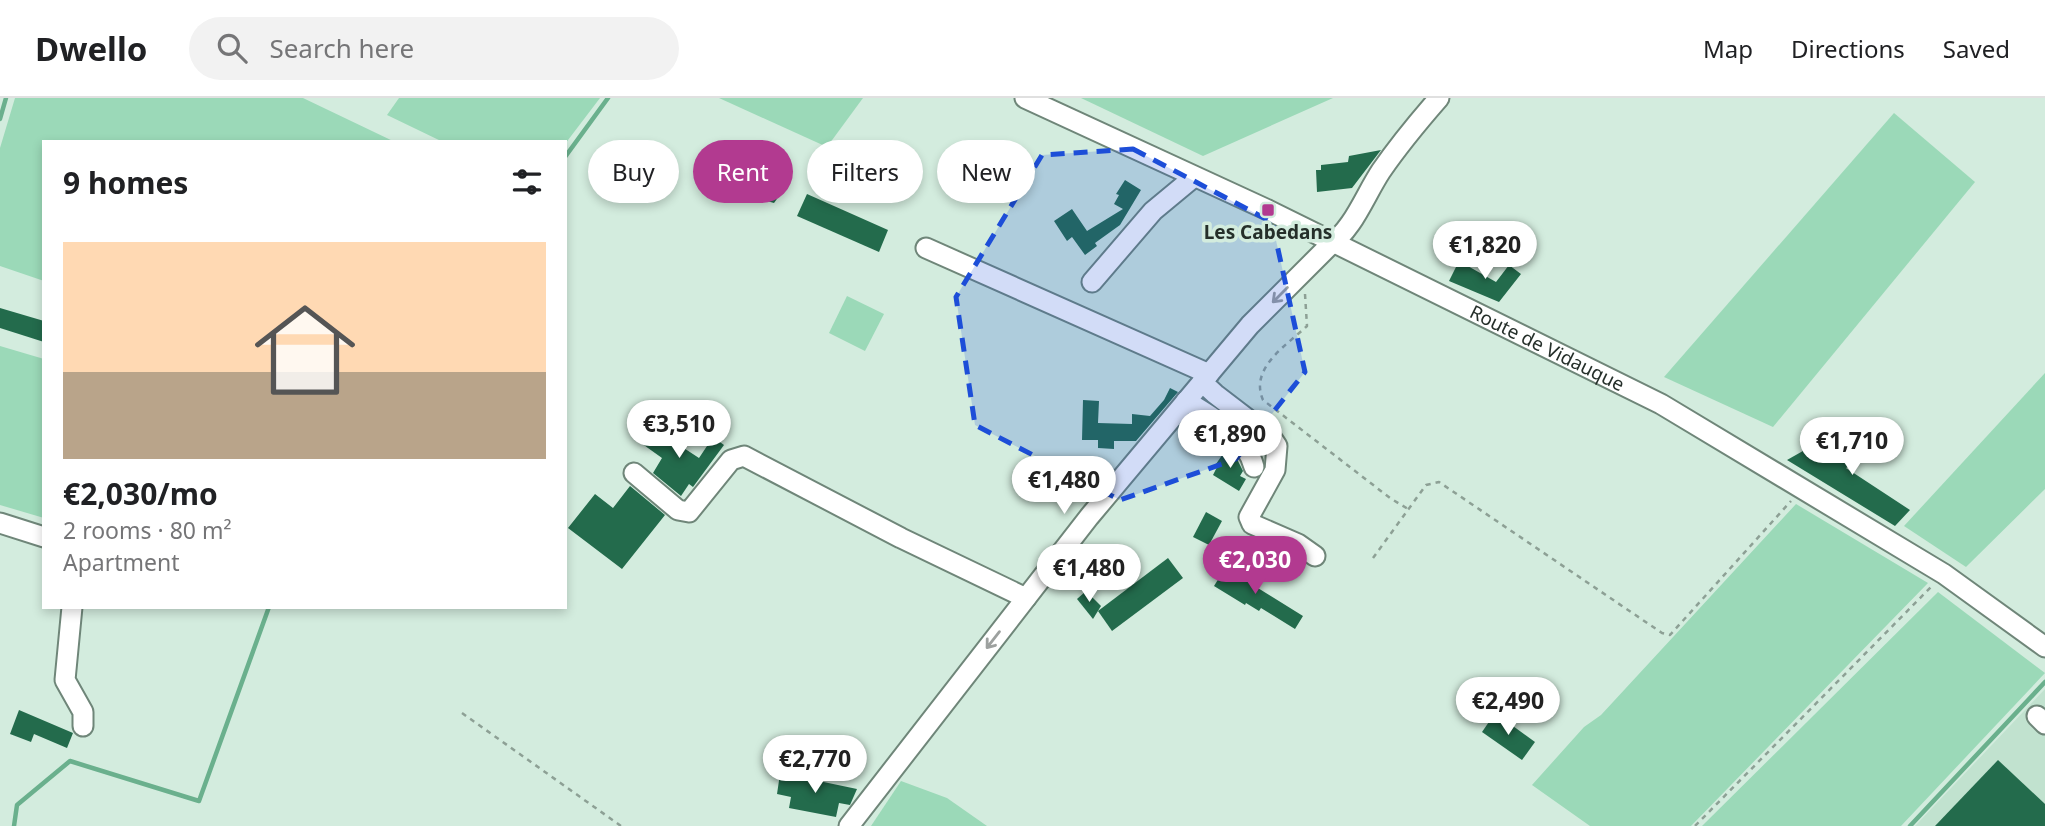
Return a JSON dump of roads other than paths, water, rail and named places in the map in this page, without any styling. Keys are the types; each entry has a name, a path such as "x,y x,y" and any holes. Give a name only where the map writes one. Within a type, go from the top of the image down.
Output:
{"street":[{"name":"Route de Vidauque","path":"1025,98 1195,177 1661,404 1944,574 2045,647"},
{"path":"849,826 1089,517 1205,378 1250,325 1342,237 1379,174 1406,136 1439,98"},
{"path":"1092,282 1153,211 1195,177"},
{"path":"926,248 1205,378 1214,394 1271,438 1277,446 1275,470 1249,517 1252,524 1298,544 1315,556"},
{"path":"1186,401 1240,439 1251,454 1254,467"},
{"path":"634,473 678,510 689,512 731,460 744,456 901,538 1026,598"},
{"path":"0,523 42,536"},
{"path":"72,609 65,680 83,712 83,726"}],"waterway":[{"path":"0,119 6,98"},
{"path":"567,154 608,98"},
{"path":"14,826 17,805 70,761 199,801 268,609"},
{"path":"1910,826 2045,682"}],"place":[{"name":"Les Cabedans","path":"1268,210"}]}
